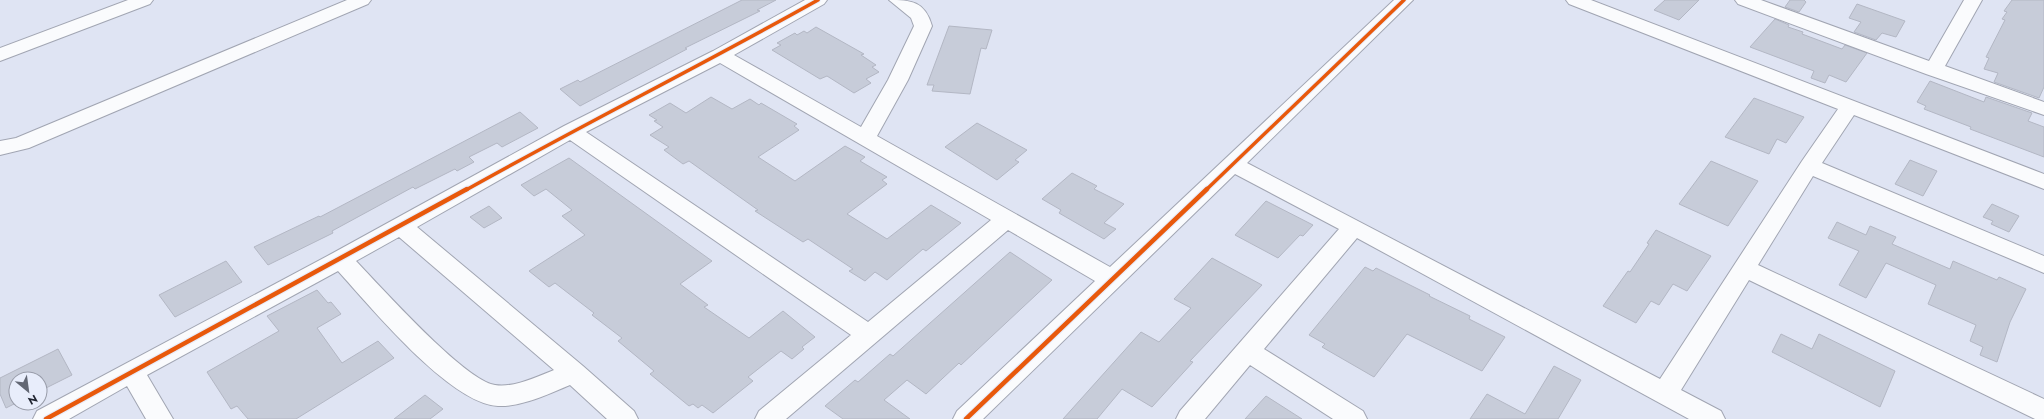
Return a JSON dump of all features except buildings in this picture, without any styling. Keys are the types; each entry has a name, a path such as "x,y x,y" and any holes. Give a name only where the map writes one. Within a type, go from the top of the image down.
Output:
{"street":[{"path":"0,55 144,0"},
{"path":"0,148 22,143 362,0"},
{"path":"46,419 340,259 571,130 720,55 818,0"},
{"path":"865,138 898,80 923,26 922,20 916,12 898,0"},
{"path":"966,419 1404,0"},
{"path":"1575,0 2044,182"},
{"path":"1744,0 1933,70 2044,109"},
{"path":"1933,70 1973,0"},
{"path":"720,55 1111,279"},
{"path":"1665,393 1809,166 1850,106"},
{"path":"571,130 869,335"},
{"path":"1232,164 1354,227 1712,419"},
{"path":"1809,166 2044,266"},
{"path":"768,419 1006,220"},
{"path":"400,225 574,373 625,419"},
{"path":"1189,419 1354,227"},
{"path":"340,259 416,338 476,390 490,396 506,396 574,373"},
{"path":"1744,268 2044,411"},
{"path":"1248,352 1354,419"},
{"path":"132,372 160,419"}],"cycle path":[{"path":"46,419 226,320 341,259 571,131 720,55 818,0"},
{"path":"966,419 1404,0"}]}
